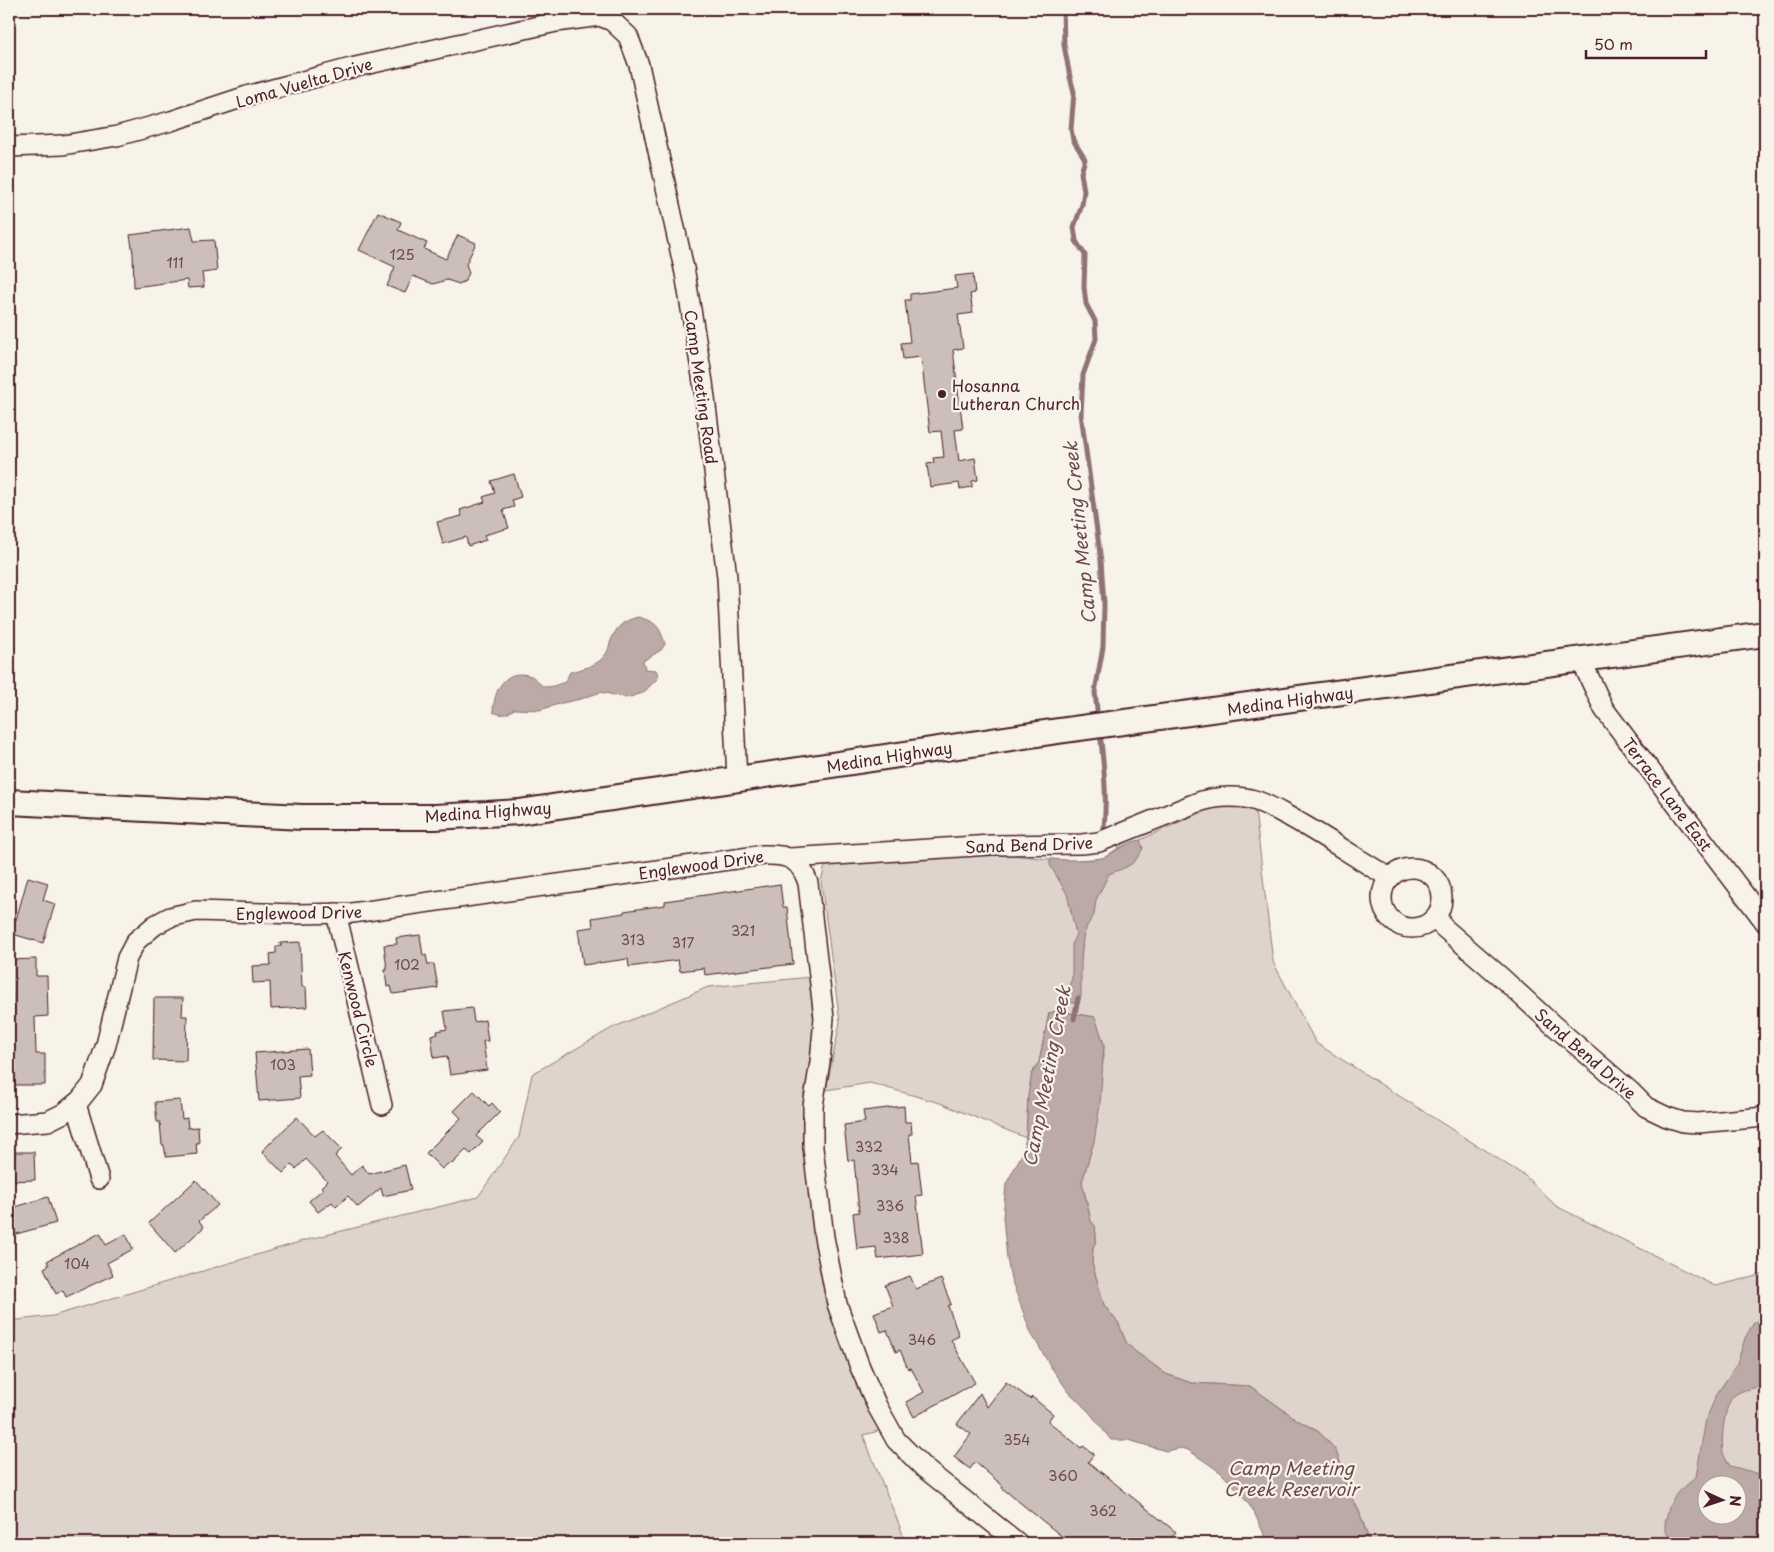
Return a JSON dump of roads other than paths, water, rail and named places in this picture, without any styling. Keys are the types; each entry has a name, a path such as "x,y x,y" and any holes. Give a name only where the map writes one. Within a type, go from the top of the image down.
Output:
{"main road":[{"name":"Medina Highway","path":"9,802 302,817 435,817 519,812 1051,732 1765,634"}],"street":[{"name":"Loma Vuelta Drive","path":"9,147 63,145 117,136 171,121 247,96 368,63 525,28 600,16"},
{"name":"Camp Meeting Road","path":"600,16 612,21 628,36 639,65 685,273 703,382 727,577 737,779"},
{"name":"Terrace Lane East","path":"1581,660 1604,709 1765,922"},
{"name":"Sand Bend Drive","path":"790,858 1001,845 1099,842 1208,799 1222,797 1246,798 1277,810 1312,829 1390,878"},
{"name":"Englewood Drive","path":"9,1124 48,1121 76,1104 92,1085 106,1044 127,958 136,941 155,925 170,917 196,912 336,914 380,910 764,855 780,854 790,858"},
{"path":"790,858 803,869 808,883 824,1018 813,1106 813,1148 824,1237 838,1304 870,1390 896,1440 924,1468 1018,1543"},
{"path":"1408,868 1427,872 1435,878 1440,887 1442,897 1437,916 1430,923 1421,927 1402,927 1393,922 1383,905 1382,896 1390,878 1408,868"},
{"name":"Kenwood Circle","path":"336,914 382,1104"},
{"name":"Sand Bend Drive","path":"1437,916 1443,927 1646,1107 1667,1117 1684,1122 1698,1123 1765,1117"},
{"path":"76,1104 99,1179"}],"water":[{"path":"638,617 653,623 659,628 665,644 661,650 643,661 645,669 656,670 659,677 643,693 627,698 601,692 540,710 514,709 507,714 493,712 498,689 507,678 522,674 531,676 546,687 565,682 570,672 590,666 603,658 617,629 628,620"},
{"path":"1140,840 1143,848 1140,854 1129,866 1109,874 1096,900 1094,915 1087,926 1083,938 1081,996 1079,1004 1062,1001 1072,979 1072,943 1076,934 1067,894 1050,865 1050,859 1078,860 1101,858"},
{"name":"Camp Meeting Creek Reservoir","path":"1057,1011 1095,1017 1104,1044 1100,1105 1094,1141 1082,1182 1091,1221 1095,1226 1096,1242 1093,1247 1092,1263 1104,1305 1118,1322 1126,1342 1136,1352 1166,1374 1191,1383 1250,1386 1299,1421 1319,1432 1334,1448 1339,1458 1346,1487 1359,1511 1370,1543 1268,1543 1253,1510 1236,1488 1220,1472 1188,1450 1182,1448 1166,1451 1128,1440 1111,1440 1090,1413 1068,1391 1051,1367 1031,1333 1011,1279 1003,1217 1006,1184 1022,1154 1026,1138 1028,1096 1032,1073 1039,1062 1049,1013"},
{"path":"1765,1315 1765,1385 1742,1391 1731,1399 1724,1422 1722,1446 1724,1456 1730,1466 1765,1474 1765,1543 1675,1543 1665,1532 1669,1507 1675,1495 1696,1477 1696,1524 1746,1524 1746,1474 1697,1474 1706,1419 1718,1392 1737,1364 1745,1338 1753,1324"}],"waterway":[{"name":"Camp Meeting Creek","path":"1063,9 1064,45 1074,92 1071,129 1073,140 1085,159 1081,173 1084,191 1082,205 1074,227 1076,241 1085,255 1084,287 1086,304 1095,321 1096,339 1083,375 1081,414 1101,561 1104,604 1103,647 1095,692 1098,719"},
{"name":"Camp Meeting Creek","path":"1100,732 1105,797 1103,836"},
{"name":"Camp Meeting Creek","path":"1074,1019 1078,998"}],"place":[{"name":"Hosanna Lutheran Church","path":"942,394"}]}
